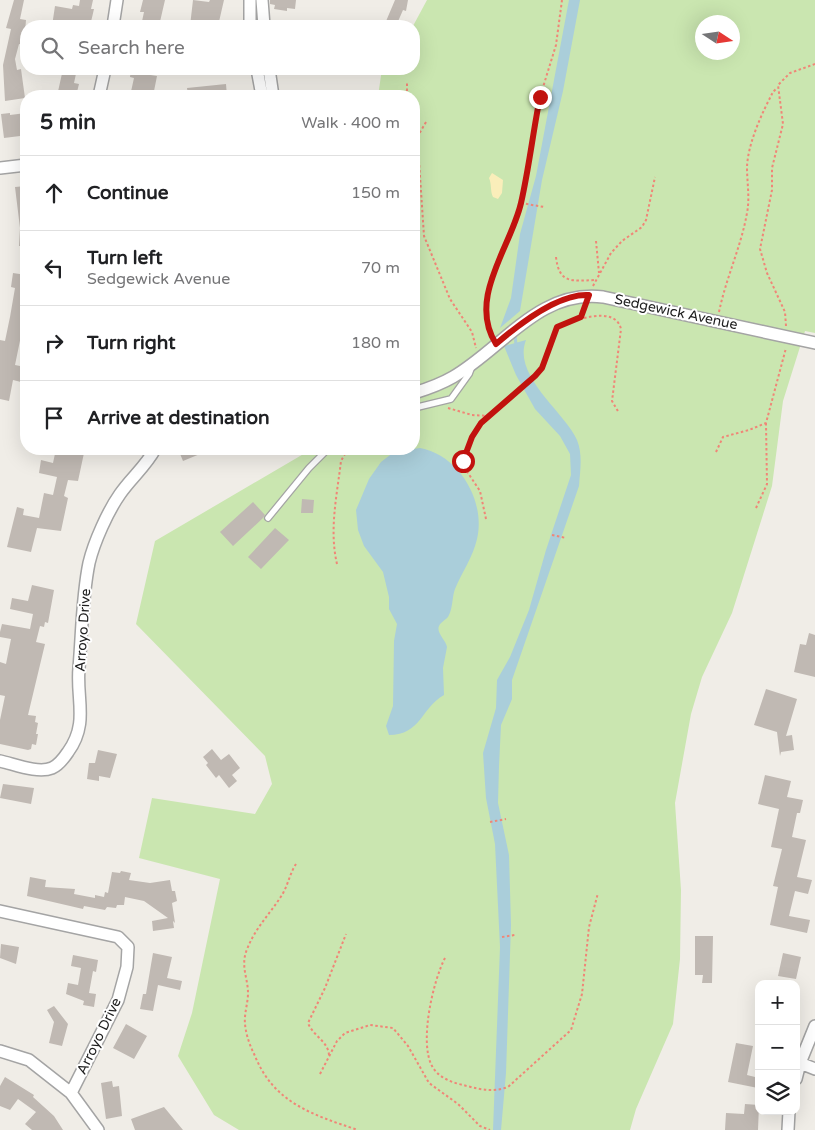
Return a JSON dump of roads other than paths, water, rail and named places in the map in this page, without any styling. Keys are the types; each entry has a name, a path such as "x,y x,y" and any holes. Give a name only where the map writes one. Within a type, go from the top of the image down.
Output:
{"street":[{"path":"114,20 117,0"},
{"path":"250,0 250,20"},
{"path":"262,0 264,20"},
{"path":"100,90 104,75"},
{"path":"258,75 261,90"},
{"path":"270,75 271,90"},
{"path":"0,168 20,166"},
{"name":"Sedgewick Avenue","path":"420,391 453,377 476,361 514,329 564,299 589,295 815,343"},
{"name":"Arroyo Drive","path":"0,761 40,770 52,768 61,761 72,746 79,729 82,713 79,671 90,561 108,514 120,494 152,455"},
{"name":"Arroyo Drive","path":"0,911 118,936 128,947 127,967 118,1000 71,1093"},
{"path":"815,1026 800,1063 815,1068"},
{"path":"0,1051 29,1060 71,1093 98,1130"},
{"path":"788,1130 789,1115"}],"lane":[{"path":"420,407 451,399 470,374 476,361"},
{"path":"268,518 322,455"}],"water":[{"path":"569,0 580,0 563,91 542,180 520,311 500,328 511,298 520,234 536,176"},
{"path":"526,340 524,353 526,367 541,393 571,429 577,440 581,457 579,486 512,680 512,699 501,725 498,803 509,855 511,925 506,1073 501,1130 493,1130 500,947 495,844 486,798 483,753 496,708 497,680 510,657 529,610 546,550 571,475 570,454 560,436 535,409 516,375 504,346"},
{"path":"420,448 434,452 447,460 458,470 473,495 479,524 475,546 455,589 450,612 438,629 447,647 443,668 444,695 436,700 420,720 408,731 389,735 386,726 393,706 394,641 397,624 389,609 389,597 383,572 364,546 358,530 356,510 369,479 381,462 390,455 420,455"}],"waterway":[{"path":"515,333 516,346"}]}
